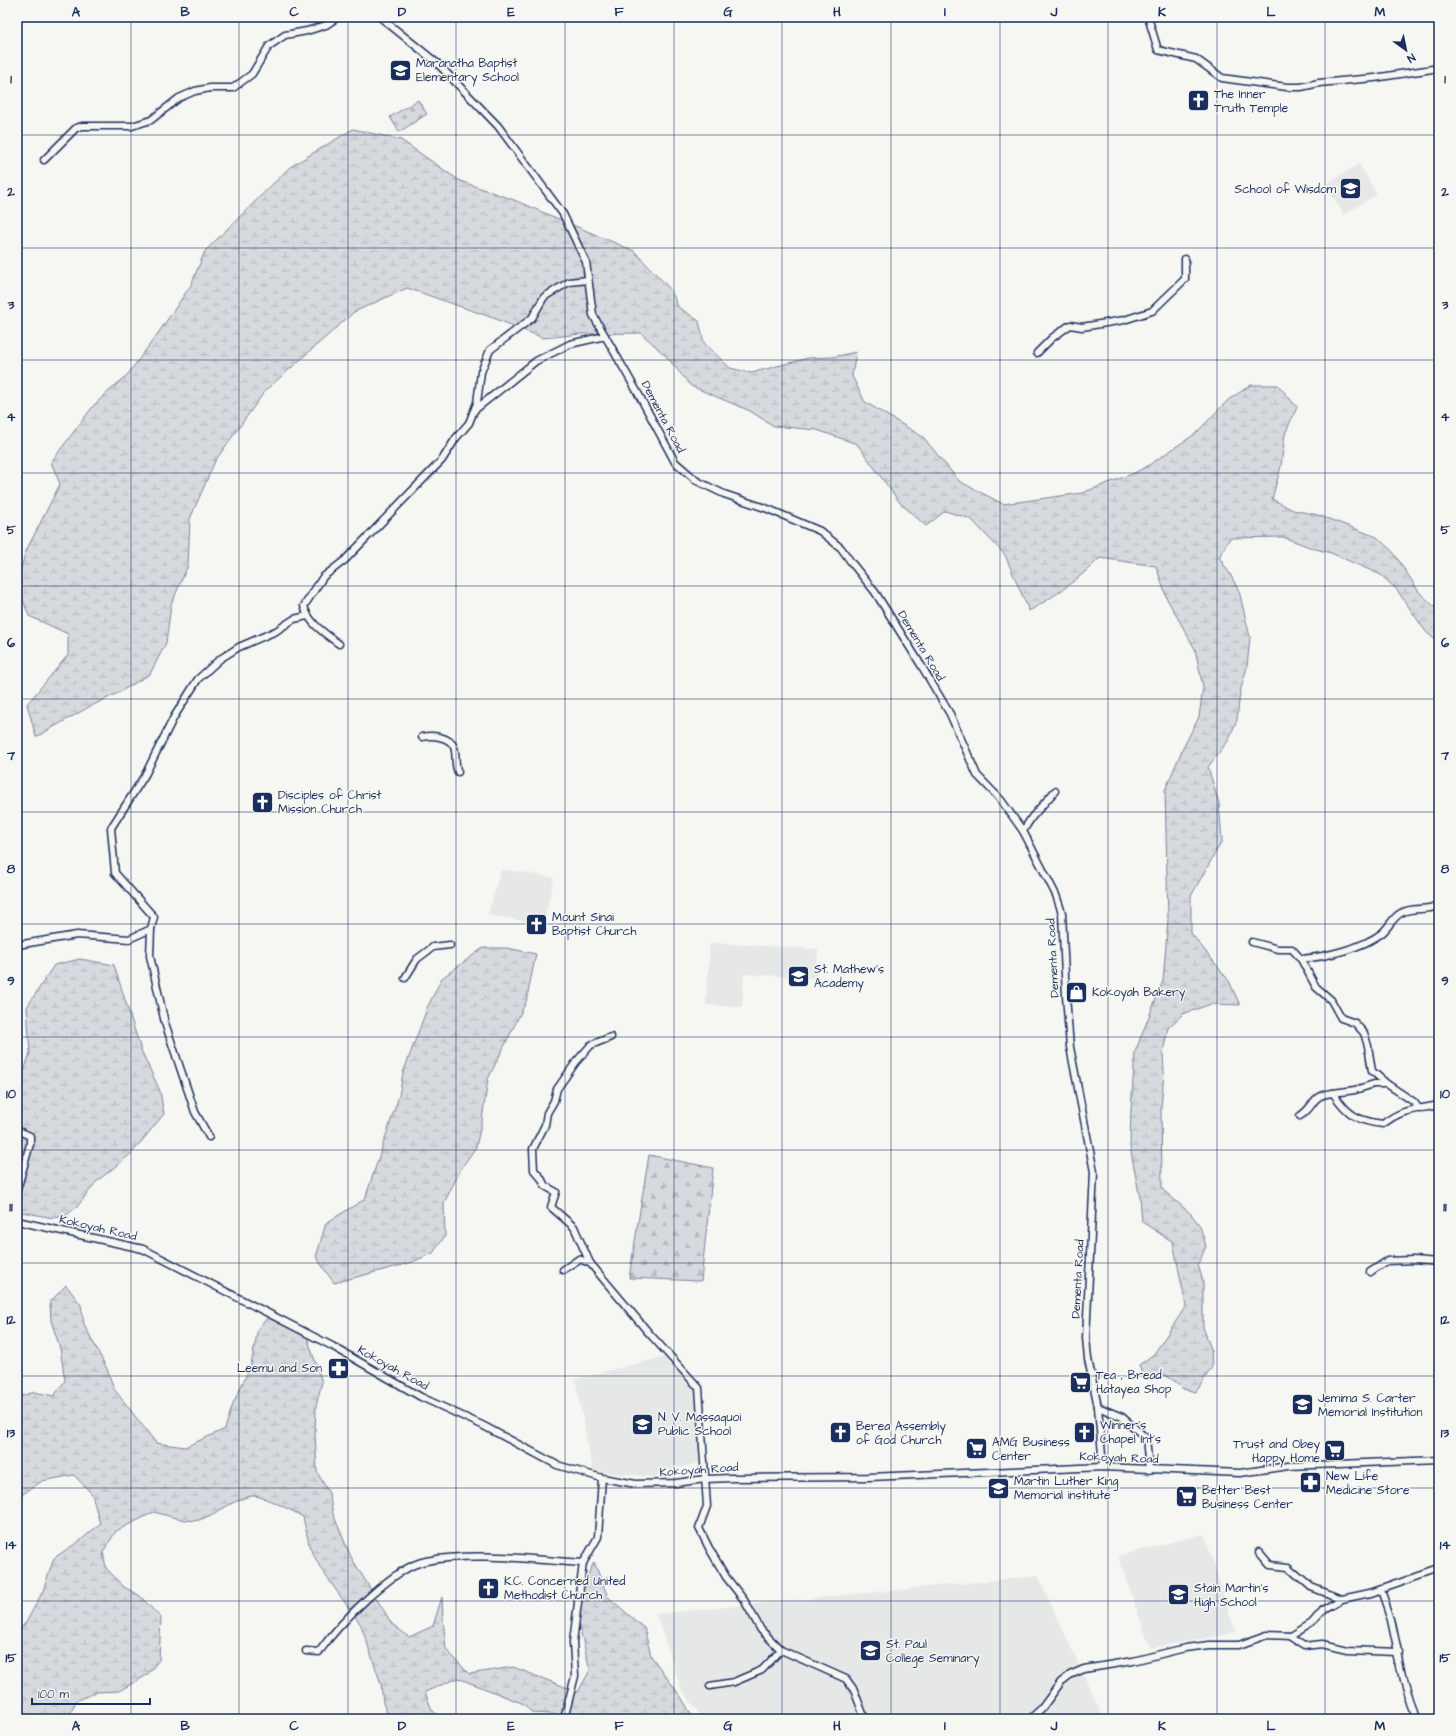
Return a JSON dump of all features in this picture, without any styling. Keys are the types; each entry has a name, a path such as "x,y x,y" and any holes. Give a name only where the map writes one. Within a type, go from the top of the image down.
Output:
{"street":[{"path":"44,160 76,128 82,126 132,126 151,120 179,98 210,88 233,88 252,74 269,46 286,35 307,31 326,25 338,17"},
{"name":"Dementa Road","path":"380,17 437,62 498,126 563,214 586,262 593,315 639,395 675,462 698,481 724,494 768,509 820,531 841,548 876,592 950,714 977,775 1001,800 1023,831 1056,895 1062,913 1070,1047 1094,1172 1086,1338 1088,1359 1098,1407 1103,1467"},
{"path":"1148,17 1158,50 1196,59 1222,78 1287,87 1301,87 1319,83 1374,78 1439,68"},
{"path":"1037,353 1052,338 1070,324 1082,327 1089,326 1124,320 1152,311 1185,279 1185,260"},
{"path":"339,644 320,630 307,616 304,606 323,577 345,560 442,460 456,438 470,423 475,410 481,372 490,350 532,318 544,297 568,282 588,280"},
{"path":"475,410 536,361 570,344 605,336"},
{"path":"209,1137 195,1112 165,1024 150,956 151,929 154,917 115,873 111,828 145,775 174,717 198,679 220,659 239,647 276,631 294,619 307,616"},
{"path":"422,737 433,735 449,741 454,747 455,766 458,772"},
{"path":"1023,831 1032,817 1055,791"},
{"path":"1302,959 1318,958 1326,954 1341,953 1369,941 1383,933 1399,914 1410,909 1420,910 1439,905"},
{"path":"17,945 77,935 129,939 151,929"},
{"path":"1252,942 1278,949 1292,949 1302,959 1316,987 1331,1000 1341,1018 1354,1023 1364,1033 1368,1046 1372,1071 1387,1084 1414,1102 1419,1109"},
{"path":"404,978 417,959 433,947 450,945"},
{"path":"611,1037 591,1045 576,1062 557,1089 554,1101 547,1113 545,1125 533,1150 534,1170 541,1178 545,1186 556,1192 551,1208 574,1226 590,1262 648,1332 699,1388 707,1506 699,1528 726,1577 744,1600 761,1630 781,1650 846,1679 854,1690 865,1719"},
{"path":"1300,1116 1308,1111 1312,1102 1322,1094 1355,1090 1374,1084 1387,1084"},
{"path":"1333,1093 1348,1113 1365,1122 1383,1124 1392,1116 1404,1111 1439,1105"},
{"path":"17,1130 30,1136 30,1144 17,1190"},
{"name":"Kokoyah Road","path":"17,1221 143,1249 332,1346 421,1397 482,1425 557,1465 602,1478 636,1484 676,1483 705,1479 869,1477 1103,1467 1240,1473 1288,1466 1439,1460"},
{"path":"563,1270 579,1259 590,1262"},
{"path":"1370,1272 1386,1262 1413,1260 1439,1262"},
{"path":"1098,1407 1122,1417 1146,1438 1149,1470"},
{"path":"564,1719 575,1676 573,1642 583,1563 598,1537 602,1478"},
{"path":"1259,1552 1270,1565 1288,1567 1311,1587 1342,1598"},
{"path":"306,1651 319,1652 328,1639 358,1608 395,1576 425,1561 491,1557 583,1563"},
{"path":"1030,1719 1042,1708 1062,1682 1070,1675 1084,1670 1133,1661 1185,1648 1209,1645 1239,1645 1267,1635 1291,1636 1312,1623 1324,1609 1342,1598 1381,1590 1439,1569"},
{"path":"1381,1590 1392,1618 1404,1680 1416,1719"},
{"path":"1288,1636 1304,1646 1322,1644 1347,1650 1399,1652"},
{"path":"710,1686 734,1682 762,1670 781,1650"}],"shaded area":[{"name":"School of Wisdom","path":"1359,164 1377,194 1344,215 1325,185"},
{"path":"501,869 554,878 545,918 529,917 524,921 488,915"},
{"name":"St. Mathew's Academy","path":"710,943 818,949 816,978 744,974 742,1007 706,1005"},
{"name":"N. V. Massaquoi Public School","path":"667,1356 696,1387 703,1462 678,1468 654,1477 593,1471 575,1379"},
{"name":"Stain Martin's High School","path":"1204,1534 1236,1633 1150,1648 1118,1556"},
{"name":"St. Paul College Seminary","path":"1038,1576 1104,1719 703,1719 681,1688 656,1614"}],"green space":[{"path":"418,100 427,114 399,132 390,117"},
{"path":"353,129 401,140 460,181 514,200 634,251 671,290 678,307 699,321 704,343 730,368 751,373 808,358 833,357 856,352 852,376 865,402 923,437 959,481 1003,504 1082,493 1132,474 1146,467 1195,434 1228,400 1251,385 1278,385 1297,407 1285,434 1281,466 1272,499 1293,510 1318,515 1377,537 1393,552 1420,593 1439,611 1439,643 1426,632 1397,590 1381,575 1331,553 1312,548 1283,537 1230,538 1219,557 1239,591 1250,637 1247,667 1240,692 1237,720 1228,741 1208,767 1219,803 1222,841 1191,896 1191,933 1229,981 1240,1005 1211,1004 1183,1014 1168,1028 1163,1052 1164,1073 1161,1108 1162,1189 1191,1214 1200,1226 1206,1246 1198,1265 1203,1281 1203,1327 1211,1349 1212,1367 1196,1392 1183,1389 1176,1382 1165,1375 1143,1377 1139,1365 1154,1354 1186,1306 1173,1242 1142,1222 1140,1198 1130,1147 1131,1109 1135,1052 1163,981 1168,920 1165,790 1183,748 1199,717 1203,687 1195,649 1167,599 1156,566 1100,558 1066,587 1029,611 1005,555 971,519 945,511 926,526 900,503 857,444 817,430 774,426 750,411 691,386 666,356 641,333 581,334 543,338 496,319 407,288 354,312 265,391 215,461 190,519 188,565 171,605 166,643 150,674 120,692 89,707 36,737 27,704 68,655 68,634 29,616 17,584 25,553 60,484 51,462 94,405 128,374 159,332 191,285 205,251 290,167"},
{"path":"483,948 507,948 536,954 526,1002 488,1079 482,1120 476,1147 462,1167 444,1203 445,1236 433,1253 410,1263 334,1283 316,1257 326,1223 365,1199 399,1096 403,1073 428,1006 442,978"},
{"path":"80,959 114,965 141,1050 160,1091 164,1114 132,1153 96,1182 77,1207 65,1216 53,1218 17,1211 17,1087 20,1083 30,1053 27,1007 54,965"},
{"path":"649,1155 713,1168 701,1281 629,1278"},
{"path":"66,1285 81,1305 84,1324 107,1369 114,1389 156,1443 185,1447 225,1429 233,1404 251,1365 258,1328 273,1312 305,1331 322,1382 316,1406 315,1433 317,1472 329,1493 333,1514 351,1557 392,1624 409,1637 433,1626 442,1597 446,1649 469,1674 513,1667 578,1692 590,1670 574,1604 594,1562 608,1597 644,1628 651,1656 681,1697 694,1719 587,1719 580,1716 532,1713 524,1704 458,1678 425,1692 432,1710 442,1719 389,1719 383,1703 381,1684 361,1625 321,1569 310,1548 303,1517 285,1507 257,1496 252,1496 239,1500 199,1520 183,1520 154,1512 116,1531 103,1552 106,1568 124,1587 140,1596 161,1618 159,1660 147,1675 119,1691 97,1692 76,1701 68,1719 17,1719 17,1634 28,1619 43,1591 54,1558 81,1540 100,1524 92,1494 74,1475 42,1481 17,1498 17,1398 34,1392 54,1396 65,1381 60,1348 51,1321 50,1302"}],"place":[{"name":"Maranatha Baptist Elementary School","path":"400,70"},
{"name":"The Inner Truth Temple","path":"1198,101"},
{"name":"School of Wisdom","path":"1351,189"},
{"name":"Disciples of Christ Mission Church","path":"263,802"},
{"name":"Mount Sinai Baptist Church","path":"536,924"},
{"name":"St. Mathew's Academy","path":"798,976"},
{"name":"Kokoyah Bakery","path":"1076,992"},
{"name":"Leemu and Son","path":"338,1368"},
{"name":"Tea , Bread Hatayea Shop","path":"1080,1382"},
{"name":"Jemima S. Carter Memorial Institution","path":"1302,1405"},
{"name":"N. V. Massaquoi Public School","path":"642,1424"},
{"name":"Winner's Chapel Int's","path":"1084,1432"},
{"name":"Berea Assembly of God Church","path":"840,1433"},
{"name":"AMG Business Center","path":"977,1449"},
{"name":"Trust and Obey Happy Home","path":"1335,1451"},
{"name":"New Life Medicine Store","path":"1310,1483"},
{"name":"Martin Luther King Memorial institute","path":"999,1488"},
{"name":"Better Best Business Center","path":"1186,1497"},
{"name":"K.C. Concerned United Methodist Church","path":"489,1588"},
{"name":"Stain Martin's High School","path":"1178,1595"},
{"name":"St. Paul College Seminary","path":"871,1651"}]}
